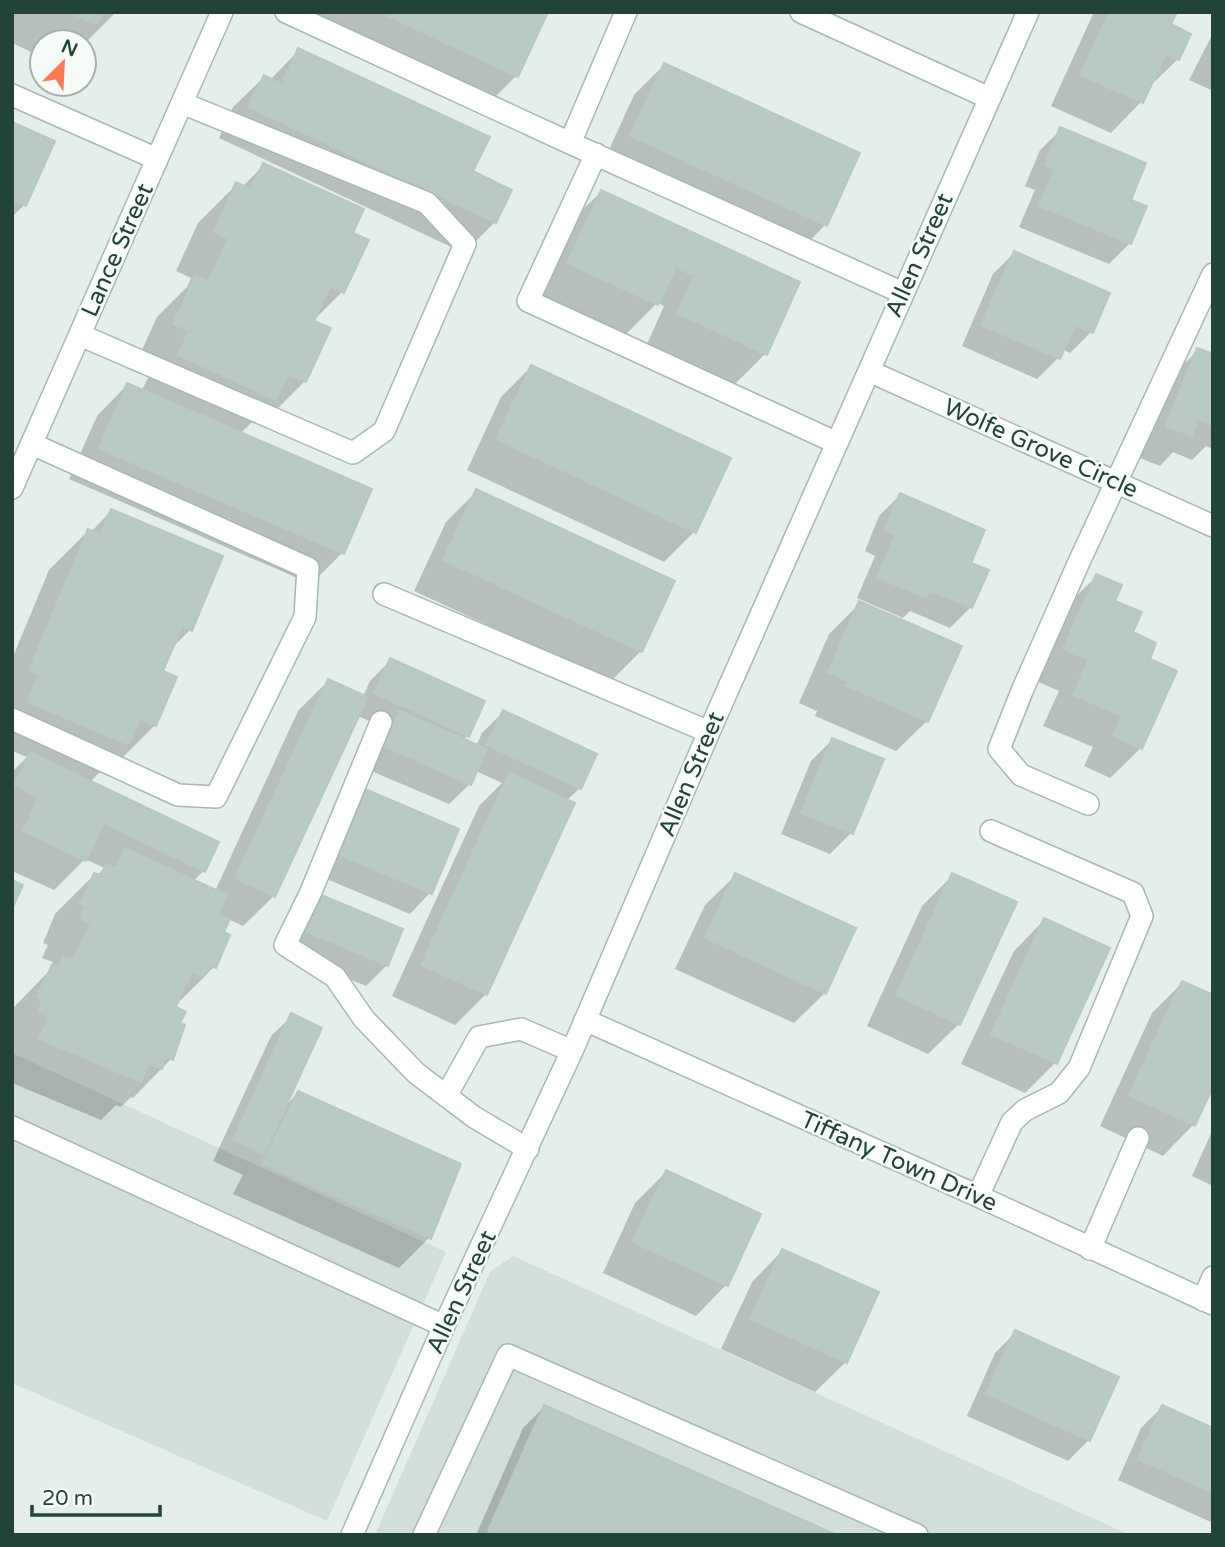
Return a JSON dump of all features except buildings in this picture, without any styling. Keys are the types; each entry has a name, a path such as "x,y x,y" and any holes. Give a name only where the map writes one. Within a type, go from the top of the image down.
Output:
{"street":[{"name":"Lance Street","path":"12,488 222,12"},
{"path":"286,12 903,293"},
{"path":"570,143 626,12"},
{"path":"801,12 989,98"},
{"name":"Allen Street","path":"352,1535 444,1326 572,1051 709,732 1028,12"},
{"path":"12,95 157,159"},
{"path":"80,335 353,453 384,431 465,244 426,203 181,103"},
{"path":"596,155 528,301 837,443"},
{"path":"1088,804 1021,775 999,749 1027,679 1213,274"},
{"name":"Wolfe Grove Circle","path":"869,370 1213,526"},
{"path":"12,719 178,794 216,797 305,617 306,605 308,568 32,444"},
{"path":"384,594 709,732"},
{"path":"381,722 310,894 285,945 335,977 364,1019 416,1073 474,1117 527,1149"},
{"path":"978,1196 1012,1122 1025,1110 1059,1093 1079,1068 1142,916 1133,893 991,831"},
{"name":"Tiffany Town Drive","path":"585,1020 1208,1302"},
{"path":"446,1096 480,1037 521,1029 572,1051"},
{"path":"12,1127 444,1326"},
{"path":"1090,1249 1138,1138"},
{"path":"1208,1302 1213,1277"},
{"path":"424,1535 508,1355 917,1535"}],"shaded area":[{"path":"12,1053 446,1252 327,1521 12,1383"},
{"path":"513,1256 1130,1535 375,1535 490,1272"}]}
